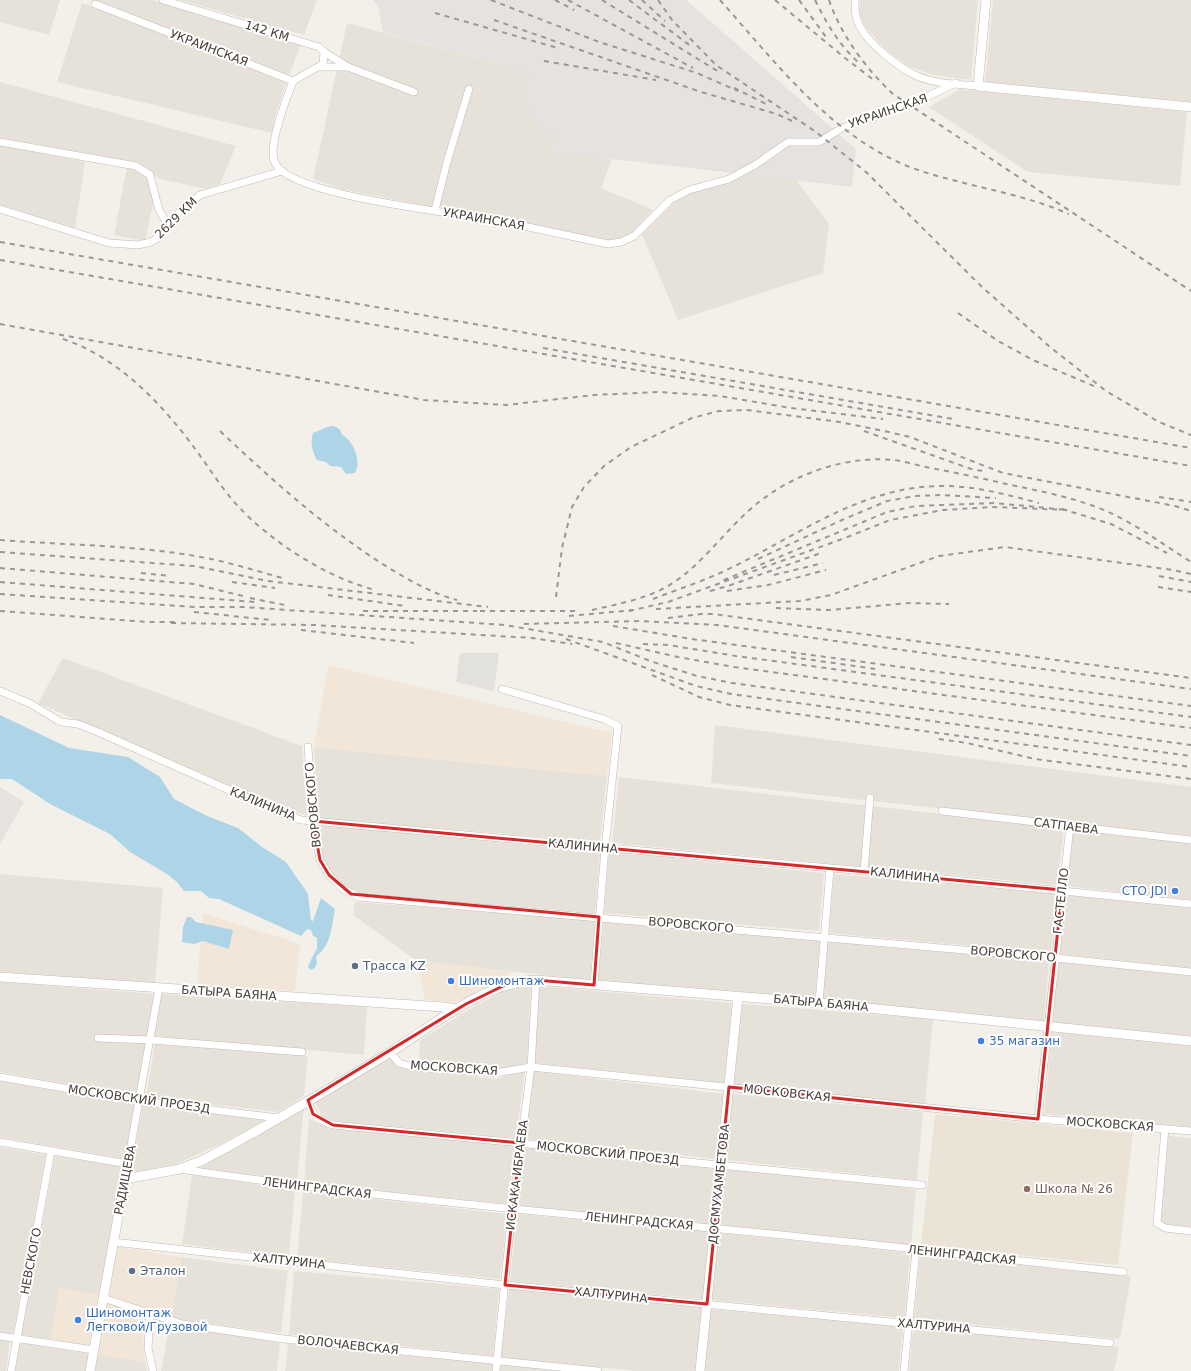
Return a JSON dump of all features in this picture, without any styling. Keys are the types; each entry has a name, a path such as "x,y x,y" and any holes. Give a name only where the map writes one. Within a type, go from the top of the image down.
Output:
{"street":[{"name":"142 КМ","path":"163,0 320,47 324,52 348,67"},
{"path":"856,0 855,11 860,27 883,53 918,76 978,86 1191,107"},
{"path":"978,86 986,0"},
{"name":"УКРАИНСКАЯ","path":"95,4 294,81"},
{"path":"282,171 274,162 274,150 279,119 294,81 323,64 324,52"},
{"path":"319,67 348,67 414,92"},
{"name":"УКРАИНСКАЯ","path":"282,171 340,194 399,206 435,210 494,220 608,244 621,242 634,236 670,200 689,190 729,178 755,166 788,142 819,142 842,128 909,105 956,83"},
{"path":"435,210 447,162 469,89"},
{"path":"0,142 136,166 150,175 159,210 168,225"},
{"name":"2629 КМ","path":"0,209 92,238 124,245 138,245 151,242 159,237 185,206 200,195 282,171"},
{"path":"502,689 604,719 618,726 605,848 594,985"},
{"name":"КАЛИНИНА","path":"0,691 29,704 61,722 78,724 98,732 300,820 864,871 1191,904"},
{"name":"ВОРОВСКОГО","path":"308,747 313,821 317,852 324,868 343,889 355,895 1055,958 1191,972"},
{"path":"864,871 870,798"},
{"name":"САТПАЕВА","path":"942,811 1191,840"},
{"name":"ГАСТЕЛЛО","path":"1038,1119 1070,826"},
{"path":"819,1003 830,869"},
{"name":"БАТЫРА БАЯНА","path":"0,977 443,1007 457,1010"},
{"name":"БАТЫРА БАЯНА","path":"125,1179 180,1169 203,1160 279,1118 457,1010 505,985 515,982 536,980 819,1003 1191,1041"},
{"name":"ИСКАКА ИБРАЕВА","path":"496,1371 512,1210 531,1067 536,980"},
{"name":"РАДИЩЕВА","path":"90,1371 151,1040 159,988"},
{"name":"ДОСМУХАМБЕТОВА","path":"700,1371 738,996"},
{"path":"98,1038 151,1040 302,1052"},
{"name":"МОСКОВСКАЯ","path":"390,1052 399,1063 413,1067 495,1073 531,1067 1038,1119 1191,1131"},
{"name":"МОСКОВСКИЙ ПРОЕЗД","path":"0,1077 139,1101 279,1118"},
{"name":"МОСКОВСКИЙ ПРОЕЗД","path":"308,1100 316,1117 333,1125 922,1185"},
{"path":"1165,1129 1156,1224 1165,1228 1191,1231"},
{"path":"0,1142 128,1164"},
{"name":"НЕВСКОГО","path":"11,1371 51,1151"},
{"name":"ЛЕНИНГРАДСКАЯ","path":"180,1169 299,1187 512,1210 715,1228 1124,1272"},
{"name":"ХАЛТУРИНА","path":"113,1242 505,1285 1110,1343"},
{"path":"904,1371 916,1250"},
{"name":"ВОЛОЧАЕВСКАЯ","path":"103,1298 150,1315 182,1324 284,1339 598,1371"},
{"path":"150,1315 148,1348 153,1371"},
{"path":"0,1336 94,1350"}],"highlighted area":[{"path":"313,821 1062,890 1038,1119 729,1087 707,1304 505,1285 520,1143 333,1125 313,1114 308,1100 466,1004 505,985 536,980 594,985 599,917 351,894 329,875 320,860"}],"shaded area":[{"path":"0,0 60,0 49,35 0,22"},
{"path":"95,0 153,0 301,44 289,75"},
{"path":"180,0 317,0 304,35"},
{"path":"373,0 686,0 856,149 852,187 553,152 559,136 536,127 523,91 529,72 383,32 378,6"},
{"path":"860,0 978,0 971,80 933,75 910,67 886,50 864,25 859,12"},
{"path":"993,0 1191,0 1191,102 985,82"},
{"path":"82,3 286,83 275,117 272,133 57,82"},
{"path":"347,23 530,72 559,136 553,152 612,159 601,188 653,210 632,233 619,239 605,241 494,217 439,207 450,161 473,88 467,85 443,161 432,207 341,189 313,179"},
{"path":"0,82 236,146 220,184 206,189 160,179 137,162 0,138"},
{"path":"960,89 1187,112 1180,186 1028,172 929,107"},
{"path":"0,145 85,162 75,228 0,205"},
{"path":"777,154 829,224 823,273 678,320 642,234 676,201 690,192 730,182"},
{"path":"127,167 143,173 151,181 154,199 145,241 114,235"},
{"path":"460,653 499,653 494,691 456,682"},
{"path":"63,658 302,746 307,815 282,809 38,703"},
{"path":"328,665 612,733 607,776 314,747"},
{"path":"715,725 1191,787 1191,836 711,783"},
{"path":"314,747 607,776 600,842 317,818"},
{"path":"619,777 1064,828 1057,885 612,843"},
{"path":"0,787 24,802 0,844"},
{"path":"318,825 600,852 595,913 360,893 344,886 332,874 321,851"},
{"path":"1073,830 1191,843 1191,900 1066,886"},
{"path":"609,852 824,873 819,931 604,913"},
{"path":"0,874 163,888 155,983 0,972"},
{"path":"834,874 1057,894 1051,953 829,933"},
{"path":"1065,895 1191,908 1191,968 1060,954"},
{"path":"355,902 595,920 590,980 417,961 353,915"},
{"path":"203,913 300,944 295,991 197,985"},
{"path":"604,921 820,941 815,998 598,981"},
{"path":"828,942 1049,961 1044,1021 823,1000"},
{"path":"417,961 514,972 461,1000 450,1002 425,1000"},
{"path":"1059,962 1191,976 1191,1036 1052,1023"},
{"path":"0,982 154,994 136,1096 0,1072"},
{"path":"531,986 527,1063 495,1070 419,1064 420,1040 475,1006 506,990"},
{"path":"539,986 732,1003 724,1083 535,1063"},
{"path":"162,994 367,1007 364,1055 154,1036"},
{"path":"742,1004 933,1019 925,1104 734,1085"},
{"path":"1052,1032 1191,1046 1191,1127 1044,1114"},
{"path":"155,1044 308,1056 304,1096 278,1112 146,1097"},
{"path":"389,1057 401,1068 495,1079 525,1070 516,1138 334,1121 322,1116 314,1101"},
{"path":"533,1071 724,1094 717,1159 525,1139"},
{"path":"0,1081 135,1105 125,1159 0,1137"},
{"path":"733,1094 923,1112 917,1180 726,1160"},
{"path":"143,1105 265,1120 223,1143 176,1164 130,1173"},
{"path":"304,1107 297,1180 197,1169 228,1152"},
{"name":"Школа № 26","path":"935,1114 1133,1133 1118,1265 921,1245"},
{"path":"309,1118 317,1123 333,1129 516,1146 508,1204 304,1183"},
{"path":"1169,1136 1191,1138 1191,1227 1159,1225"},
{"path":"0,1147 46,1155 13,1335 0,1332"},
{"path":"525,1147 717,1167 711,1224 518,1206"},
{"path":"55,1156 123,1167 99,1295 59,1288 51,1339 21,1335"},
{"path":"725,1168 916,1189 911,1245 718,1225"},
{"path":"192,1175 295,1190 289,1257 182,1244"},
{"path":"303,1191 507,1214 500,1279 297,1258"},
{"path":"517,1214 709,1231 704,1299 510,1281"},
{"path":"719,1233 910,1253 905,1318 712,1300"},
{"path":"116,1246 181,1257 171,1317 107,1295"},
{"path":"920,1255 1131,1276 1120,1339 914,1319"},
{"path":"181,1257 288,1271 281,1333 183,1320 171,1317"},
{"path":"294,1271 499,1289 493,1356 289,1334"},
{"path":"59,1288 99,1295 89,1346 51,1339"},
{"path":"509,1289 703,1308 696,1371 638,1371 501,1358"},
{"path":"106,1303 146,1318 143,1339 145,1362 97,1354"},
{"path":"710,1309 903,1327 899,1371 704,1371"},
{"path":"170,1325 280,1343 277,1371 161,1371"},
{"path":"913,1328 1119,1347 1114,1371 909,1371"},
{"path":"0,1340 10,1341 6,1371 0,1371"},
{"path":"20,1343 89,1354 86,1371 15,1371"},
{"path":"288,1344 493,1364 492,1371 285,1371"},
{"path":"97,1354 145,1362 147,1371 94,1371"},
{"path":"501,1364 557,1371 500,1371"}],"water":[{"path":"330,426 335,426 338,428 342,435 350,441 353,446 357,457 357,468 355,473 346,474 341,467 330,466 326,462 317,460 312,447 313,433"},
{"path":"0,715 69,748 128,757 160,777 174,799 207,816 238,828 262,847 286,862 308,894 311,920 313,921 321,898 335,909 332,929 328,941 321,952 316,956 317,963 315,968 311,970 308,967 317,949 317,938 313,936 311,930 307,929 301,936 219,899 209,898 201,891 184,891 177,882 167,874 130,852 110,834 50,804 12,779 0,779"},
{"path":"187,917 191,917 196,922 233,930 229,949 203,941 194,944 182,942 183,927"}],"railway":[{"path":"491,0 599,42 697,73 738,91"},
{"path":"555,0 574,10"},
{"path":"568,0 693,68"},
{"path":"602,0 719,72"},
{"path":"629,0 692,47"},
{"path":"642,0 665,21"},
{"path":"658,0 672,20 716,65 816,132 866,172 982,287 1050,347 1106,391 1159,422 1191,435"},
{"path":"720,0 786,75 810,99 835,121 862,141 890,158 921,171 939,177 1014,195 1069,214"},
{"path":"775,0 875,81"},
{"path":"799,0 826,37"},
{"path":"815,0 834,34 845,49 859,63"},
{"path":"829,0 840,26 855,51 873,74 893,94 1191,291"},
{"path":"435,13 558,48"},
{"path":"494,20 701,92 777,114 792,121"},
{"path":"544,61 656,80"},
{"path":"734,88 766,104"},
{"path":"0,242 1191,448"},
{"path":"0,260 1191,466"},
{"path":"958,313 998,341 1033,360 1096,387"},
{"path":"0,324 424,400 506,405 594,395 658,392 720,396 791,408 883,419"},
{"path":"63,339 83,347 102,358 121,370 138,384 183,433 221,486 238,506 267,533 320,568 358,585 376,590"},
{"path":"543,348 953,419"},
{"path":"556,597 562,548 572,507 584,487 604,466 631,447 692,418 719,411 747,410 840,422 884,431 910,437 1003,473 1175,506 1191,511"},
{"path":"220,431 258,467 298,501 359,548 390,569 418,584 457,600"},
{"path":"864,431 974,470 987,471"},
{"path":"592,610 638,599 670,585 703,558 746,513 770,494 798,478 829,466 861,460 878,459 902,461 1075,500 1099,508 1123,519 1191,562"},
{"path":"653,599 718,574 826,517 883,495 913,488 956,486 992,492 1039,503"},
{"path":"758,559 887,501 915,496 941,495 996,498"},
{"path":"1159,497 1191,502"},
{"path":"629,611 668,602 845,538 890,520 943,510 993,507 1068,510 994,503 916,506 887,512 719,582"},
{"path":"1062,509 1111,524 1167,553"},
{"path":"0,540 122,547 171,552 241,566 286,579"},
{"path":"656,609 800,601 831,595 939,556 1005,547 1173,570 1191,574"},
{"path":"0,552 194,566 268,581 488,607"},
{"path":"710,591 821,553"},
{"path":"774,575 823,563"},
{"path":"0,568 194,584 247,597"},
{"path":"727,591 768,585 826,570"},
{"path":"141,573 170,576"},
{"path":"1159,576 1191,582"},
{"path":"0,582 255,602"},
{"path":"232,582 275,588"},
{"path":"1158,587 1191,592"},
{"path":"0,594 195,607 244,607 505,625 603,642 650,661 697,676 732,683 1191,745"},
{"path":"328,595 405,606"},
{"path":"250,598 285,605"},
{"path":"776,608 829,610 910,603 949,604"},
{"path":"569,616 634,610"},
{"path":"0,611 148,622 176,622"},
{"path":"363,611 477,611"},
{"path":"480,611 576,611"},
{"path":"194,612 271,620"},
{"path":"668,618 713,614 1191,678"},
{"path":"524,624 640,621 717,625 1191,689"},
{"path":"171,623 314,625 532,638 572,644"},
{"path":"613,626 692,639 1191,706"},
{"path":"301,630 414,643"},
{"path":"566,639 696,686 731,694 1191,756"},
{"path":"616,643 678,657 734,667 1191,728"},
{"path":"643,644 668,645 736,656 1191,717"},
{"path":"791,657 876,669"},
{"path":"652,675 699,697 730,705 1191,767"},
{"path":"939,739 967,743 1035,759 1191,779"}],"place":[{"name":"СТО JDI","path":"1175,891"},
{"name":"Трасса KZ","path":"355,966"},
{"name":"Шиномонтаж","path":"451,981"},
{"name":"35 магазин","path":"981,1041"},
{"name":"Школа № 26","path":"1027,1189"},
{"name":"Эталон","path":"132,1271"},
{"name":"Шиномонтаж Легковой/Грузовой","path":"78,1320"}]}
